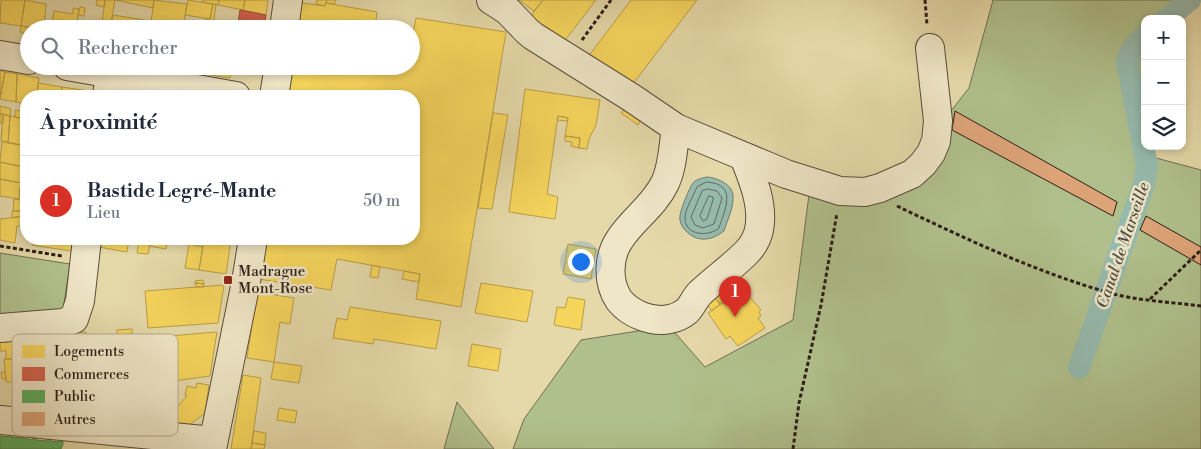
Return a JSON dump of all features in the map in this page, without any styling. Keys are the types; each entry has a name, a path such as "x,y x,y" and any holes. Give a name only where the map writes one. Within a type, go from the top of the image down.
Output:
{"street":[{"path":"285,20 288,0"},
{"path":"492,0 508,11 527,31 676,128 786,174 840,191 865,192 880,188 912,174 931,153 936,141 938,121 930,48"},
{"path":"0,55 20,58"},
{"path":"86,75 108,85 164,90"},
{"path":"275,90 278,75"},
{"path":"676,128 670,172 665,184 652,204 620,238 612,259 611,279 618,298 625,306 641,316 651,319 669,320 679,316 687,310 699,294 746,253 754,243 759,228 759,205 752,177 744,157"},
{"path":"0,328 63,323 74,318 80,301 86,245"},
{"path":"136,436 213,445 246,282 251,245"}],"path":[{"path":"568,58 611,0"},
{"path":"793,449 799,403 821,305 840,191"},
{"path":"895,205 969,241 1054,275 1112,293 1201,306"},
{"path":"0,246 56,255"},
{"path":"1150,299 1201,250"}],"green space":[{"path":"993,0 1197,0 1169,9 1168,15 1141,15 1141,150 1146,150 1145,155 1201,170 1201,449 513,449 524,419 581,340 669,326 705,367 793,320 811,179 899,177 969,88"},
{"path":"0,253 70,264 62,317 0,321"},
{"path":"457,402 494,449 444,449"}],"water":[{"path":"707,177 721,181 729,186 733,194 733,203 724,231 709,239 699,239 683,227 680,222 680,213 693,183"}],"building: Logements":[{"path":"1,0 25,0 20,26 0,23"},
{"path":"25,0 46,4 45,20 22,20"},
{"path":"97,0 105,0 104,7 96,5"},
{"path":"105,0 115,0 112,20 102,20"},
{"path":"115,0 154,0 153,8"},
{"path":"154,0 187,4 184,20 151,20"},
{"path":"188,0 213,4 210,19 185,15"},
{"path":"203,0 219,0 218,5 202,2"},
{"path":"219,0 245,0 243,10 218,5"},
{"path":"245,0 268,0 266,15 243,10"},
{"path":"317,0 327,0 325,6 316,4"},
{"path":"327,0 336,0 334,4 326,3"},
{"path":"519,0 543,0 534,11"},
{"path":"543,0 596,0 563,43 530,17"},
{"path":"631,0 697,0 629,89 588,57"},
{"path":"302,3 325,6 326,3 377,12 376,20 299,20"},
{"path":"213,4 216,5 214,20 206,20 210,19"},
{"path":"80,7 85,8 84,16 78,15"},
{"path":"73,8 79,9 77,20 52,20 54,11 73,14"},
{"path":"113,15 145,20 112,20"},
{"path":"416,18 506,32 461,307 416,299 420,274 337,259 331,290 258,279 264,245 420,245 420,90 288,90 290,75 420,75 420,20 416,20"},
{"path":"0,71 5,72 0,97"},
{"path":"5,72 17,74 16,102 0,99"},
{"path":"17,74 39,78 38,90 20,90 20,103 16,102"},
{"path":"210,75 230,75 230,78"},
{"path":"38,83 62,87 61,90 37,90"},
{"path":"62,87 82,90 61,90"},
{"path":"525,89 600,100 596,125 589,139 587,149 579,148 580,138 565,136 568,118 558,116 547,194 558,197 555,219 509,212"},
{"path":"0,106 11,109 10,116 0,114"},
{"path":"627,106 642,117 638,125 621,113"},
{"path":"15,110 20,111 20,118 15,117"},
{"path":"493,113 508,115 492,209 478,208"},
{"path":"0,114 3,114 3,123 0,123"},
{"path":"3,114 10,116 8,143 1,141"},
{"path":"10,116 20,118 20,145 8,143"},
{"path":"558,116 568,118 567,121 557,120"},
{"path":"565,136 580,138 579,148 571,146 572,142 565,141"},
{"path":"2,141 20,145 20,166 0,162"},
{"path":"0,162 20,166 20,183 0,179"},
{"path":"0,179 20,183 19,199 0,196"},
{"path":"14,199 20,200 20,211 13,211"},
{"path":"12,211 20,211 20,217 12,218"},
{"path":"20,216 20,226 17,226 15,243 0,240 0,219"},
{"path":"568,244 596,249 591,279 563,274"},
{"path":"37,245 72,245 72,251"},
{"path":"99,245 128,245 127,252 99,247"},
{"path":"138,245 150,245 148,254 137,253"},
{"path":"149,245 167,245 166,249"},
{"path":"189,245 203,247 199,270 185,268"},
{"path":"203,245 230,245 226,274 199,270"},
{"path":"372,265 380,267 378,278 370,277"},
{"path":"404,271 420,274 419,282 402,279"},
{"path":"203,280 204,284 195,283 195,281"},
{"path":"734,281 740,291 732,297 724,287"},
{"path":"195,283 204,284 204,287 196,287"},
{"path":"481,283 533,291 527,322 475,313"},
{"path":"224,285 218,323 148,328 145,291"},
{"path":"724,287 732,297 720,304 713,295"},
{"path":"743,289 761,310 759,312 761,316 758,318 765,328 738,346 730,336 726,339 708,313"},
{"path":"257,292 294,298 290,324 280,322 274,362 247,358"},
{"path":"713,295 720,304 712,311 705,301"},
{"path":"568,297 585,300 581,330 554,325 557,307 565,308"},
{"path":"350,307 441,321 436,349 374,339 373,344 333,338 337,318 347,320"},
{"path":"132,329 132,334 117,334 117,330"},
{"path":"86,332 86,334 71,334"},
{"path":"217,332 210,376 178,381 178,335"},
{"path":"12,338 12,359 6,359 6,351 0,351 0,339"},
{"path":"472,344 501,349 498,371 468,366"},
{"path":"4,359 12,359 12,382 6,382"},
{"path":"274,362 302,366 299,383 271,379"},
{"path":"1,372 5,372 6,379 2,379"},
{"path":"243,375 261,378 251,449 231,449"},
{"path":"197,383 209,385 205,413 188,426 178,426 178,406 187,396 185,396 187,386 196,388"},
{"path":"279,408 297,411 295,423 277,420"},
{"path":"254,431 266,433 265,445 252,443"},
{"path":"252,443 265,445 264,449 251,449"}],"building: Commerces":[{"path":"240,10 266,15 265,20 238,20"}],"building: Public":[{"path":"11,435 13,438 23,437 33,440 33,438 37,438 36,440 63,441 63,444 61,449 0,449 0,436 11,437"}],"building: Autres":[{"path":"955,111 1117,202 1113,216 952,130"},
{"path":"1146,216 1201,247 1201,265 1140,230"}],"waterway":[{"name":"Canal de Marseille","path":"1171,15 1190,0"},
{"name":"Canal de Marseille","path":"1079,368 1144,184 1147,166 1127,62 1133,48 1141,39"}],"place":[{"name":"Madrague Mont-Rose","path":"228,280"},
{"name":"Bastide Legré-Mante","path":"735,317"}]}
